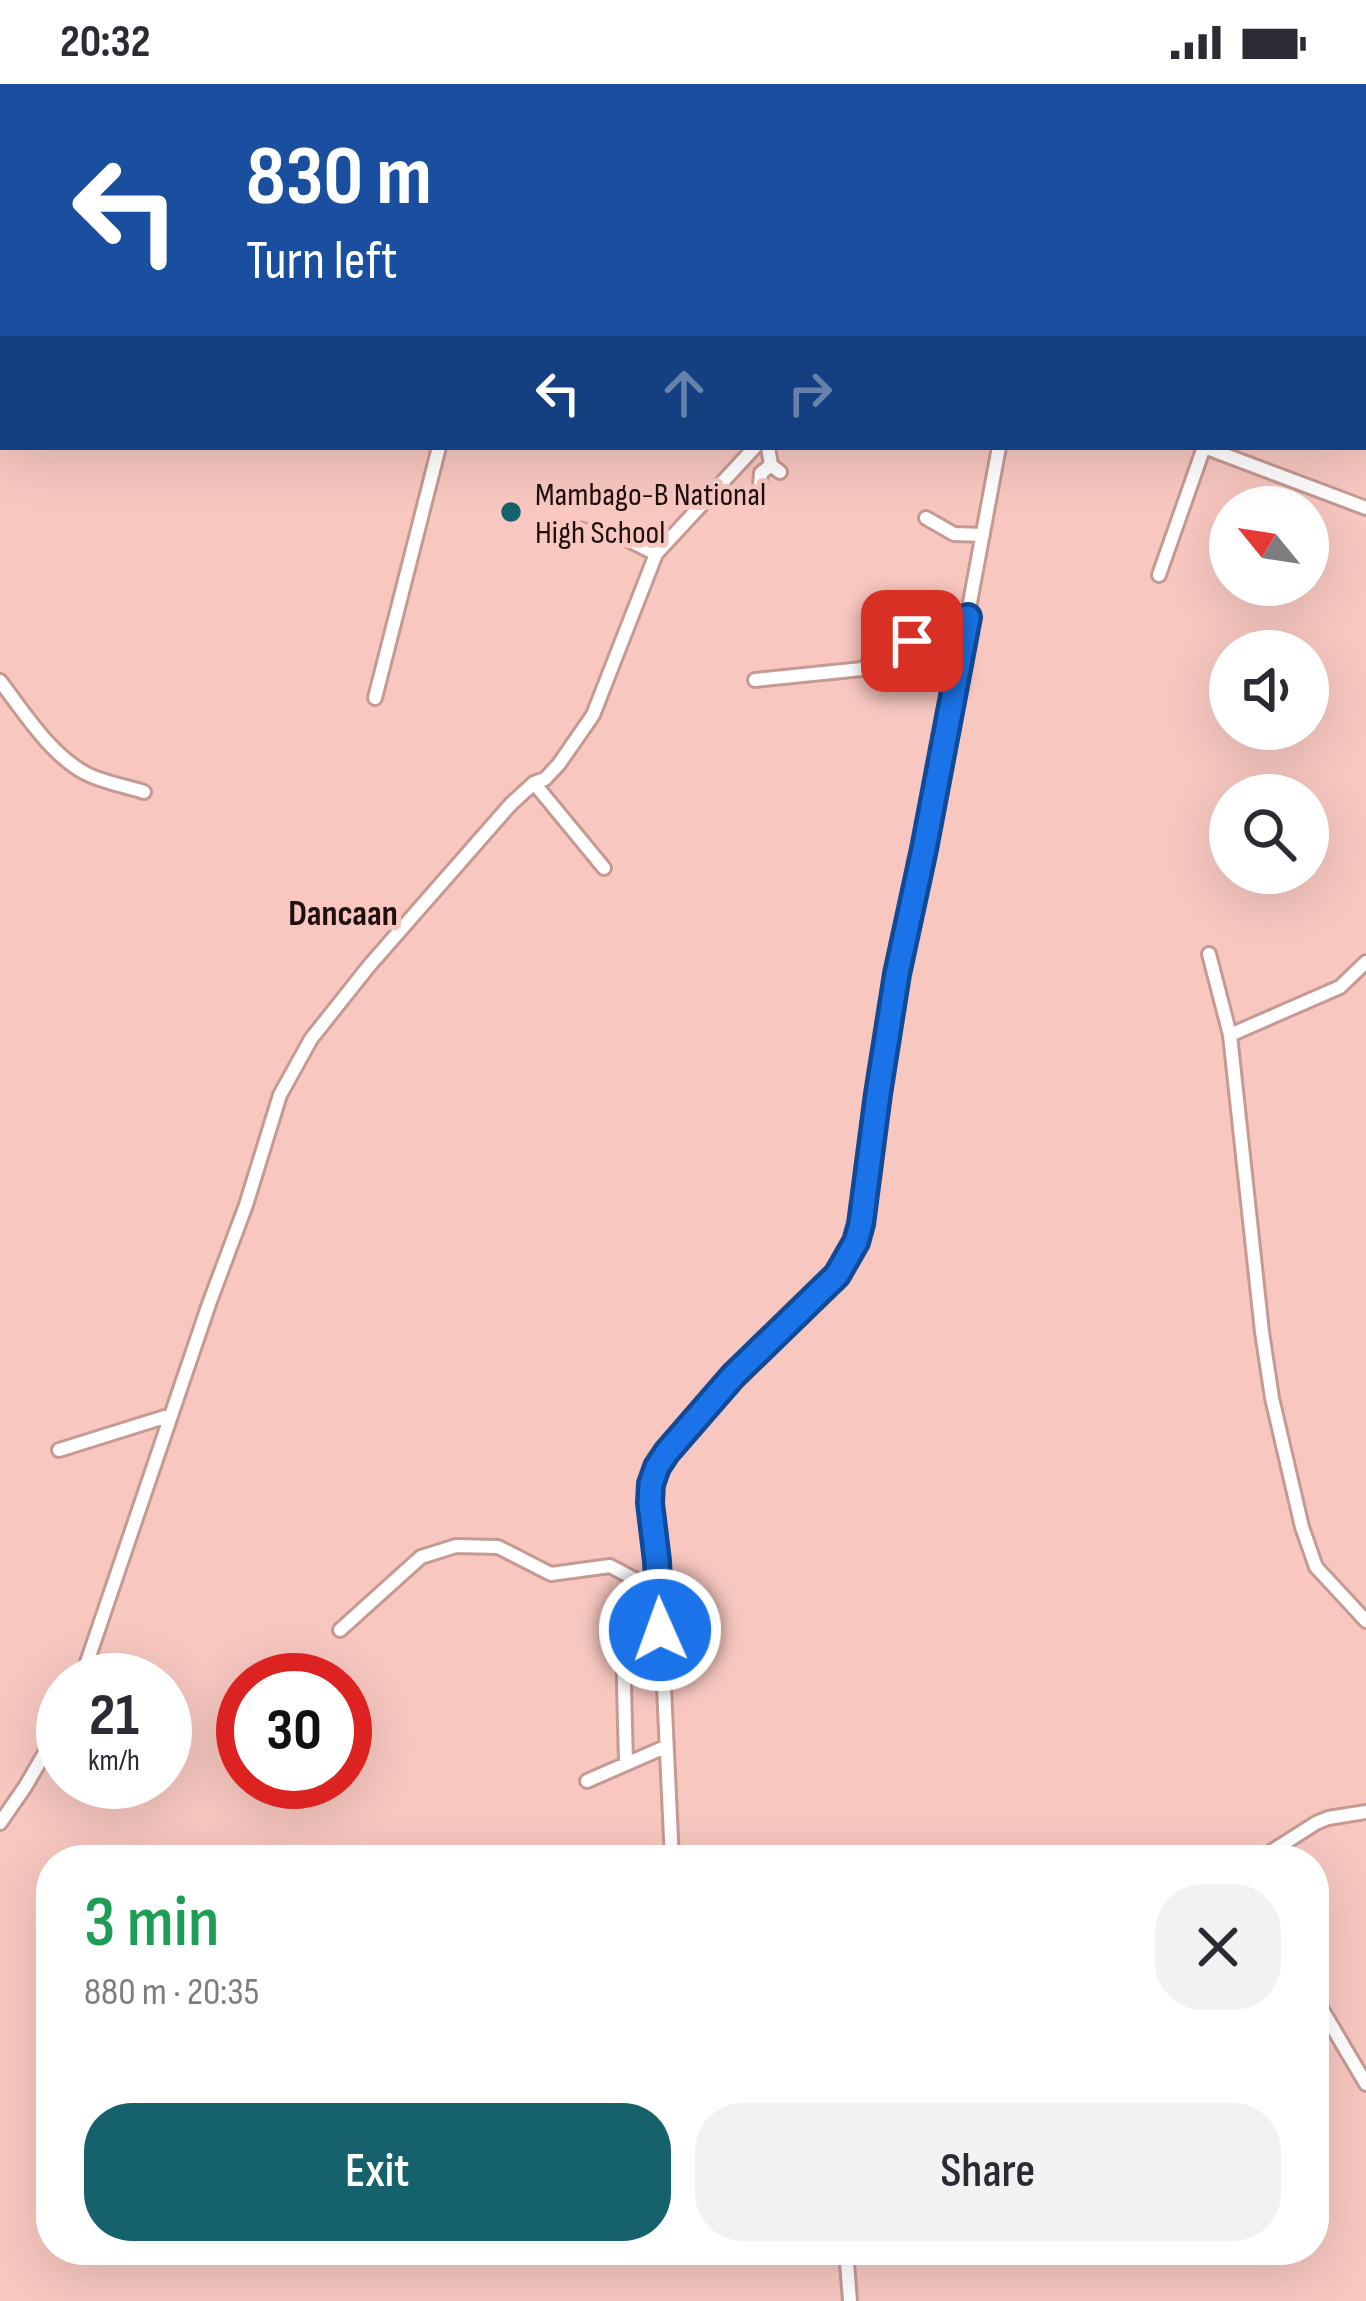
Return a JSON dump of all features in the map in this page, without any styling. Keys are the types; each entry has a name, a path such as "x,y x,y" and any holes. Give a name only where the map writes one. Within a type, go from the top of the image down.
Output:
{"street":[{"path":"375,698 438,450"},
{"path":"90,1653 246,1205 268,1126 291,1072 369,966 487,830 559,764 593,715 656,554 751,450"},
{"path":"760,485 761,473 775,468 770,450"},
{"path":"671,1845 651,1484 667,1452 733,1376 837,1275 856,1242 897,974 998,450"},
{"path":"1159,574 1203,450"},
{"path":"1212,450 1366,508"},
{"path":"926,518 954,535 983,535"},
{"path":"578,529 626,539 656,554"},
{"path":"761,683 862,669 886,651 968,617"},
{"path":"0,681 68,761 91,776 144,792"},
{"path":"534,783 604,868"},
{"path":"1209,954 1230,1035 1272,1398 1302,1527 1316,1567 1366,1621"},
{"path":"1230,1035 1340,987 1366,962"},
{"path":"59,1450 171,1415"},
{"path":"340,1630 422,1557 456,1546 498,1547 551,1574 610,1566 659,1592"},
{"path":"626,1764 623,1644 629,1633 660,1630"},
{"path":"586,1781 665,1747"},
{"path":"0,1822 36,1768"},
{"path":"1282,1845 1316,1823 1366,1813"},
{"path":"1329,2021 1366,2084"},
{"path":"846,2265 850,2301"}],"place":[{"name":"Mambago-B National High School","path":"511,512"}],"district":[{"name":"Dancaan","path":"343,912"}],"route":[{"path":"660,1630 650,1503 657,1467 733,1376 837,1275 861,1224 897,974 968,617 912,641"}]}
